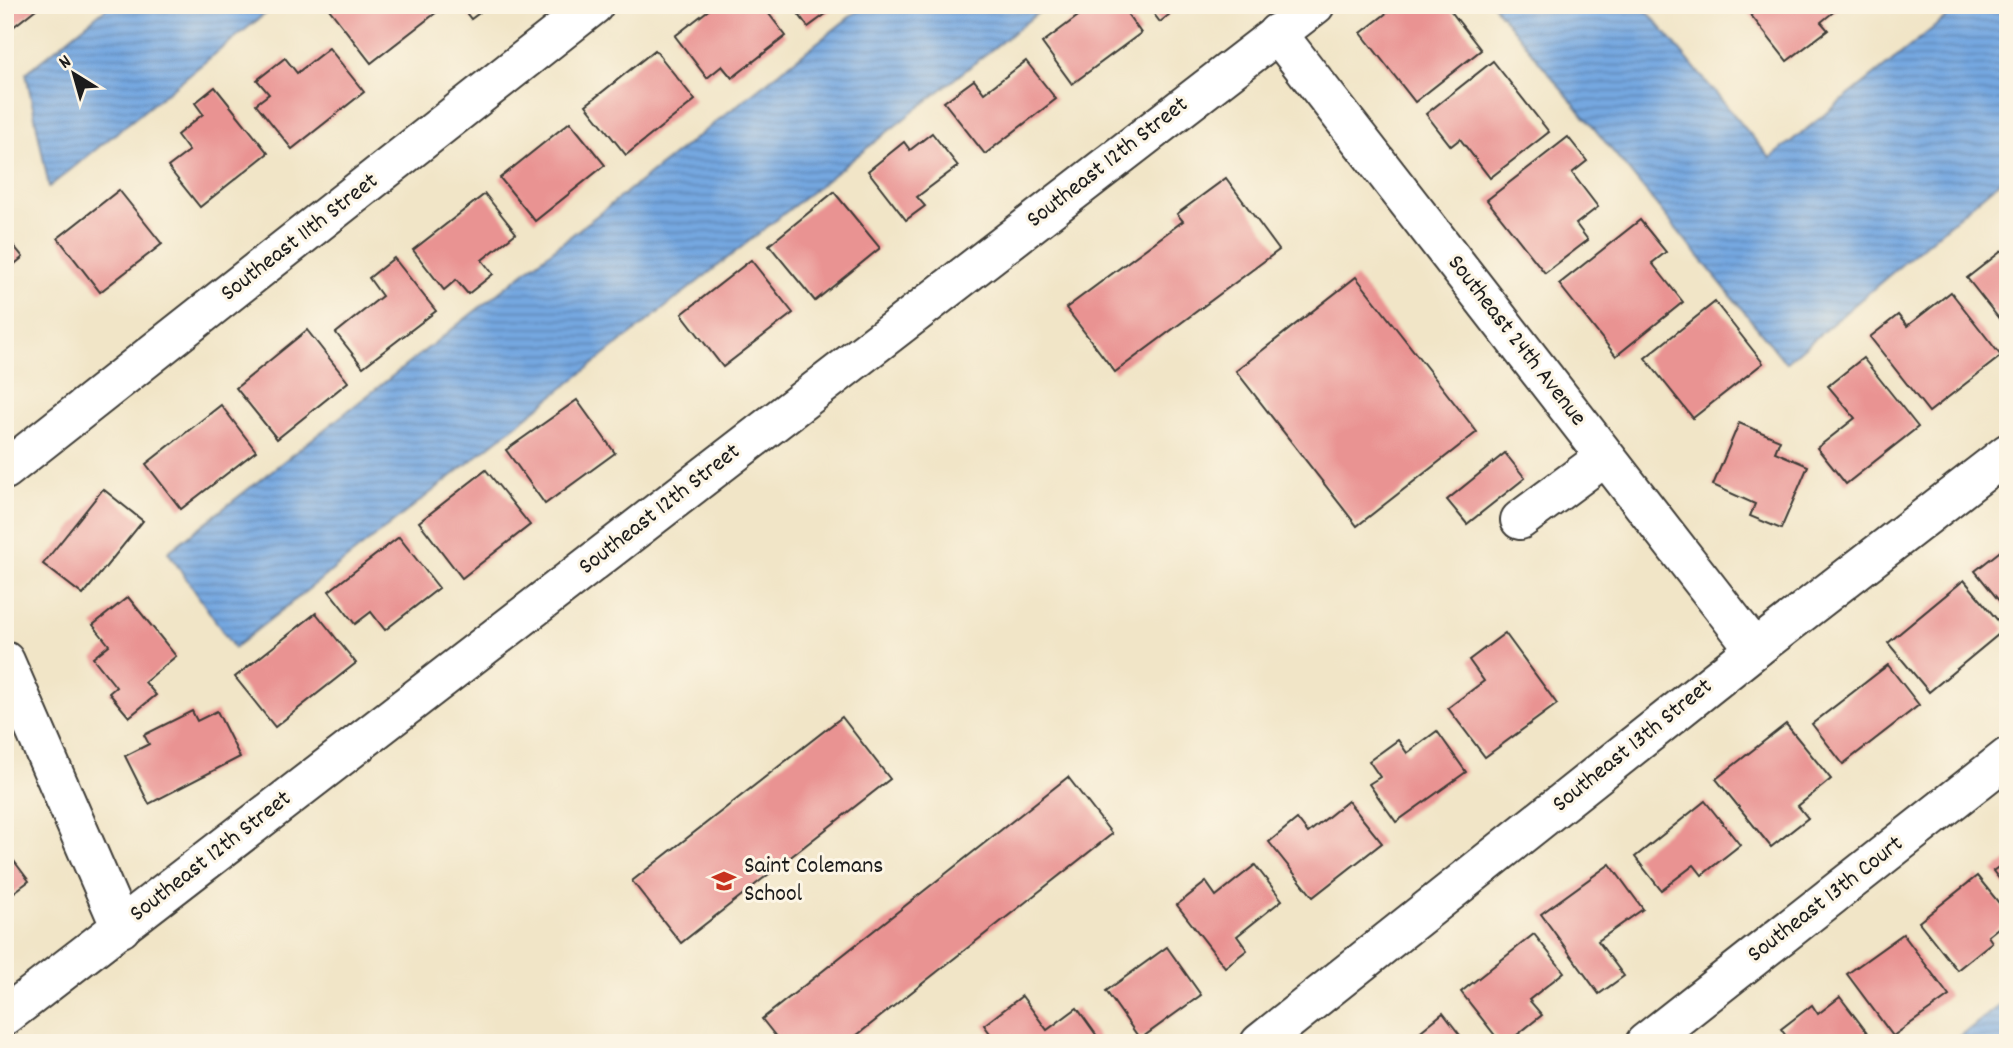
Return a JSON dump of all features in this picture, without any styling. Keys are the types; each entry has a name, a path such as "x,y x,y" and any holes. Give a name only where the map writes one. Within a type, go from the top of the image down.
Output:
{"street":[{"name":"Southeast 11th Street","path":"5,470 594,5"},
{"name":"Southeast 12th Street","path":"5,1016 1315,5"},
{"name":"Southeast 24th Avenue","path":"1277,33 1755,649"},
{"name":"Southeast 13th Street","path":"1260,1043 1755,649 2008,453"},
{"path":"1520,520 1605,457"},
{"path":"5,661 121,928"},
{"name":"Southeast 13th Court","path":"1645,1043 2008,757"}],"water":[{"path":"110,5 276,5 49,187 26,73"},
{"path":"865,5 1048,5 234,648 168,552"},
{"path":"1493,5 1642,5 1770,158 1962,5 2008,5 2008,174 1786,363"},
{"path":"2008,998 2008,1043 1952,1043"}],"building":[{"path":"5,5 41,5 13,27 5,17"},
{"path":"326,5 440,5 442,8 371,63"},
{"path":"460,5 490,5 471,19"},
{"path":"715,5 762,5 786,36 732,78 722,66 707,78 675,36"},
{"path":"792,5 838,5 808,27"},
{"path":"1093,5 1121,5 1141,33 1072,84 1042,43"},
{"path":"1147,5 1181,5 1160,22"},
{"path":"1397,5 1446,5 1481,50 1415,102 1361,33"},
{"path":"1743,5 1842,5 1821,22 1828,30 1787,61"},
{"path":"329,48 364,92 292,149 256,104 269,94 257,80 285,58 297,73"},
{"path":"655,50 695,100 626,155 586,105"},
{"path":"1026,61 1056,99 985,154 944,102 974,80 984,93"},
{"path":"1493,61 1549,132 1490,178 1460,139 1451,146 1426,114"},
{"path":"215,87 268,153 200,207 168,167 189,151 177,135 203,114 195,103"},
{"path":"570,122 605,165 535,221 500,178"},
{"path":"932,133 958,166 917,197 925,206 906,220 868,171 904,142 910,150"},
{"path":"1568,137 1587,161 1572,173 1598,207 1576,224 1588,240 1545,273 1487,200"},
{"path":"1226,178 1279,250 1115,372 1066,308 1183,221 1177,214"},
{"path":"119,190 162,244 100,292 58,238"},
{"path":"834,192 880,248 815,301 769,245"},
{"path":"485,194 516,233 482,260 493,274 468,294 456,280 444,290 413,250"},
{"path":"1640,220 1666,252 1652,263 1683,302 1616,356 1559,284"},
{"path":"5,235 23,257 5,272"},
{"path":"2008,246 2008,330 1967,278"},
{"path":"394,258 436,311 363,367 336,333 382,296 369,278"},
{"path":"751,260 793,313 723,367 682,314"},
{"path":"1356,277 1477,432 1357,526 1236,371"},
{"path":"1951,292 2001,356 1929,412 1870,337 1898,315 1907,326"},
{"path":"1715,302 1763,363 1693,418 1645,358"},
{"path":"307,330 348,382 277,439 236,388"},
{"path":"1863,358 1918,427 1846,484 1817,448 1855,418 1828,386"},
{"path":"577,400 615,453 545,504 506,450"},
{"path":"221,405 256,451 181,509 146,464"},
{"path":"1739,423 1780,440 1775,452 1808,466 1781,529 1750,516 1755,504 1713,485"},
{"path":"1505,453 1525,478 1467,524 1447,500"},
{"path":"486,470 530,525 462,578 419,522"},
{"path":"103,489 143,521 83,595 43,564"},
{"path":"399,537 439,588 385,630 371,612 355,624 329,591"},
{"path":"2008,545 2008,612 1975,571"},
{"path":"1964,580 2005,629 1929,692 1888,643"},
{"path":"128,597 176,656 145,682 156,695 129,717 109,693 116,687 93,658 109,645 93,625"},
{"path":"316,613 356,663 275,727 235,677"},
{"path":"1505,633 1557,704 1485,757 1448,708 1484,681 1469,660"},
{"path":"1888,665 1919,705 1843,764 1812,724"},
{"path":"192,711 197,721 217,711 240,757 149,804 125,756 149,744 144,735"},
{"path":"842,717 890,779 681,943 632,881"},
{"path":"1786,724 1831,779 1798,806 1808,818 1771,847 1716,779"},
{"path":"1437,731 1466,772 1396,822 1369,784 1380,777 1369,761 1398,740 1407,753"},
{"path":"1068,777 1112,834 847,1043 781,1043 762,1019"},
{"path":"1348,801 1382,843 1313,897 1269,842 1297,819 1308,833"},
{"path":"1705,801 1740,845 1702,875 1694,865 1661,890 1635,857"},
{"path":"5,849 29,881 5,899"},
{"path":"2008,860 2008,890 1993,871"},
{"path":"1610,864 1643,909 1598,941 1624,976 1599,994 1541,914"},
{"path":"1255,865 1282,900 1237,936 1247,950 1225,967 1177,905 1206,882 1216,896"},
{"path":"1977,876 2008,914 2008,920 1988,936 1992,942 1957,970 1919,922"},
{"path":"1534,934 1564,972 1529,1000 1542,1015 1507,1043 1501,1043 1461,992"},
{"path":"1903,934 1949,996 1893,1036 1847,974"},
{"path":"1167,947 1201,995 1140,1039 1106,991"},
{"path":"1022,996 1047,1030 1077,1008 1102,1043 997,1043 984,1025"},
{"path":"1840,997 1875,1043 1791,1043 1781,1029 1812,1005 1818,1014"},
{"path":"1443,1013 1466,1043 1406,1043"}],"place":[{"name":"Saint Colemans School","path":"724,881"}]}
